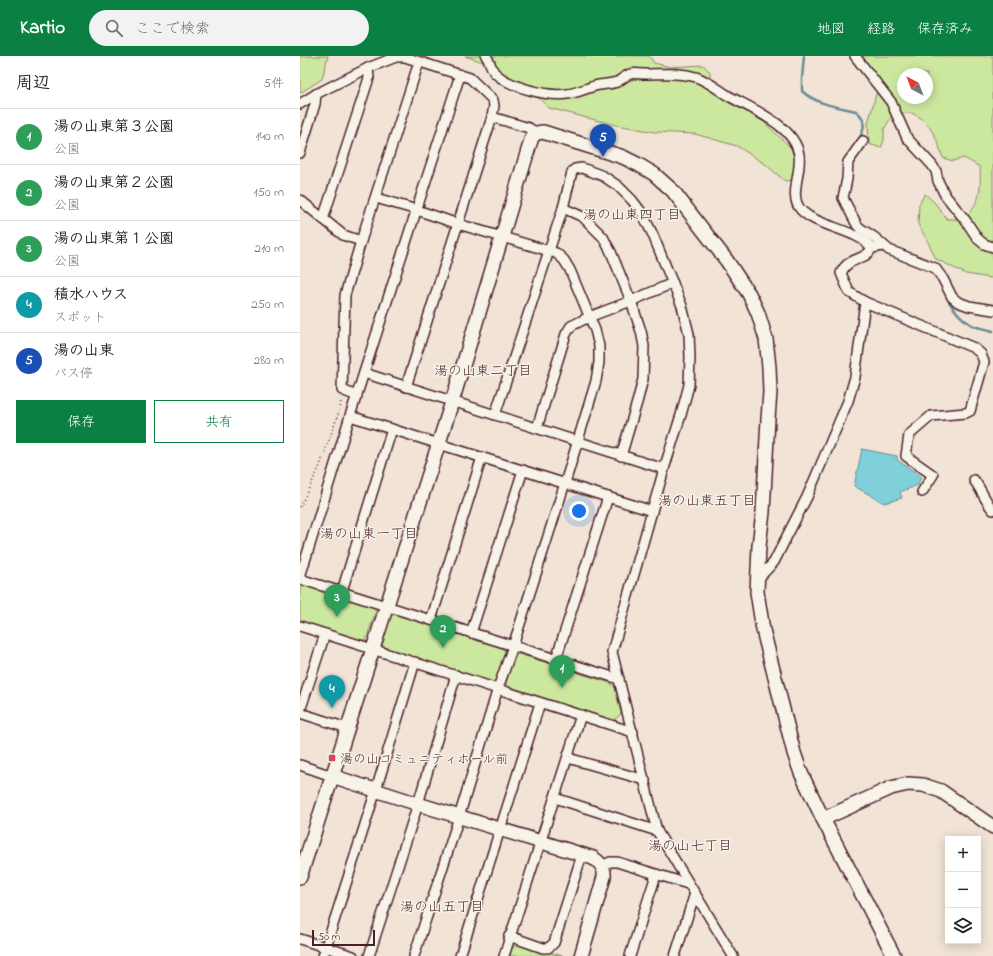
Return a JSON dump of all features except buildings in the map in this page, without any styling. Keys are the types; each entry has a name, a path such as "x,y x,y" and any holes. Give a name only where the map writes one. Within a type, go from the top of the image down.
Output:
{"street":[{"path":"486,56 493,70 499,76 518,86 546,94 566,94 586,90 597,85 616,82 630,74 683,74 705,81 726,95 768,117 778,124 795,143 799,153 800,163 795,197 801,210 828,225 835,226 865,242 872,248"},
{"path":"855,56 891,102 908,138 932,164 945,195 966,221 978,239 984,244 993,247"},
{"path":"300,104 316,94 368,68 396,57 405,57 470,78 493,100 494,106 492,117 406,387"},
{"path":"357,396 342,390 345,294 419,62"},
{"path":"323,219 369,78 368,68"},
{"path":"460,75 350,416 300,578 619,679"},
{"path":"300,153 315,104 316,94"},
{"path":"492,117 529,128 537,133"},
{"path":"300,877 452,402 532,137 537,133 543,132 607,152 639,165 654,174 673,191 727,261 749,294 758,313 766,339 770,367 764,512 759,546 757,592 763,630 794,753 801,773 894,956"},
{"path":"863,141 848,162 847,179 843,198 860,228 874,237 889,250 935,268 943,279 952,297 958,302 969,306 993,310"},
{"path":"495,415 563,208 572,172 575,169 582,168 603,176 618,186 632,200 642,213 653,234 682,306 688,327 690,357 689,385 612,652 657,830 688,884 733,956"},
{"path":"376,198 556,254 564,260 595,330 599,346 599,362 596,381 578,443 513,646 498,688 414,956"},
{"path":"300,200 343,235 361,241"},
{"path":"563,208 583,217 603,237 611,252 641,331 644,346 643,379 621,456"},
{"path":"883,246 872,248 865,256 851,261 844,267 841,273 849,292 865,302 978,350 984,362 970,411 966,413 931,416 909,435 906,456 933,475 922,492"},
{"path":"537,428 566,334 571,326 589,317 631,302 673,283"},
{"path":"758,579 774,562 788,536 807,498 848,401 855,377 865,302"},
{"path":"364,374 537,428 578,443 664,470"},
{"path":"350,416 652,511"},
{"path":"342,591 392,429"},
{"path":"431,620 482,457"},
{"path":"471,633 523,470"},
{"path":"974,480 980,487 987,503 993,510"},
{"path":"556,659 608,497"},
{"path":"300,626 633,732"},
{"path":"325,634 300,712 347,728"},
{"path":"325,952 415,662"},
{"path":"369,956 418,804 456,675"},
{"path":"460,956 540,702"},
{"path":"504,956 509,936 541,842 581,715"},
{"path":"568,758 645,780"},
{"path":"300,765 598,861 604,871 604,877 582,956"},
{"path":"824,819 891,788 908,784 923,785 941,791 993,827"},
{"path":"555,798 657,830"},
{"path":"509,936 544,948 551,947 554,943 582,855"},
{"path":"602,866 610,862 618,862 688,884"},
{"path":"630,956 656,875"},
{"path":"675,956 695,893"},
{"path":"300,939 325,952 353,956"}],"path":[{"path":"300,507 319,468 340,409 342,390"}],"green space":[{"path":"300,56 328,56 322,79 300,93"},
{"path":"465,56 649,56 654,63 670,67 703,65 710,72 710,84 717,95 764,122 791,148 796,162 796,172 791,180 785,181 765,164 737,146 695,134 655,132 611,124 549,108 531,91 506,75 486,63"},
{"path":"862,56 993,56 993,277 991,278 966,274 936,259 918,224 919,204 925,194 934,202 947,219 964,219 974,207 979,195 980,167 964,158 953,161 943,158 934,134 930,128 922,119 911,113 894,113 884,129 884,140 881,148 869,144 868,123 878,87 876,80"},
{"path":"305,586 373,606 376,611 366,639 359,641 300,623 300,591"},
{"path":"394,614 500,647 506,653 497,682 491,683 386,650 381,645 391,616"},
{"path":"519,654 610,683 615,687 621,714 613,721 510,689 506,683 514,656"},
{"path":"519,945 563,956 508,956 511,948"}],"water":[{"path":"862,449 897,456 897,460 921,476 918,485 900,492 902,498 884,503 854,486"}],"waterway":[{"path":"804,56 802,91 820,102 856,111 862,118 864,126 857,142"},
{"path":"947,298 955,310 966,321 974,326 993,331"}],"place":[{"name":"湯の山東","path":"603,157"},
{"name":"湯の山東第１公園","path":"337,617"},
{"name":"湯の山東第２公園","path":"443,648"},
{"name":"湯の山東第３公園","path":"562,688"},
{"name":"積水ハウス","path":"332,708"},
{"name":"湯の山コミュニティホール前","path":"332,758"}],"district":[{"name":"湯の山東四丁目","path":"632,214"},
{"name":"湯の山東二丁目","path":"483,370"},
{"name":"湯の山東五丁目","path":"707,500"},
{"name":"湯の山東一丁目","path":"369,533"},
{"name":"湯の山七丁目","path":"690,845"},
{"name":"湯の山五丁目","path":"442,906"}]}
